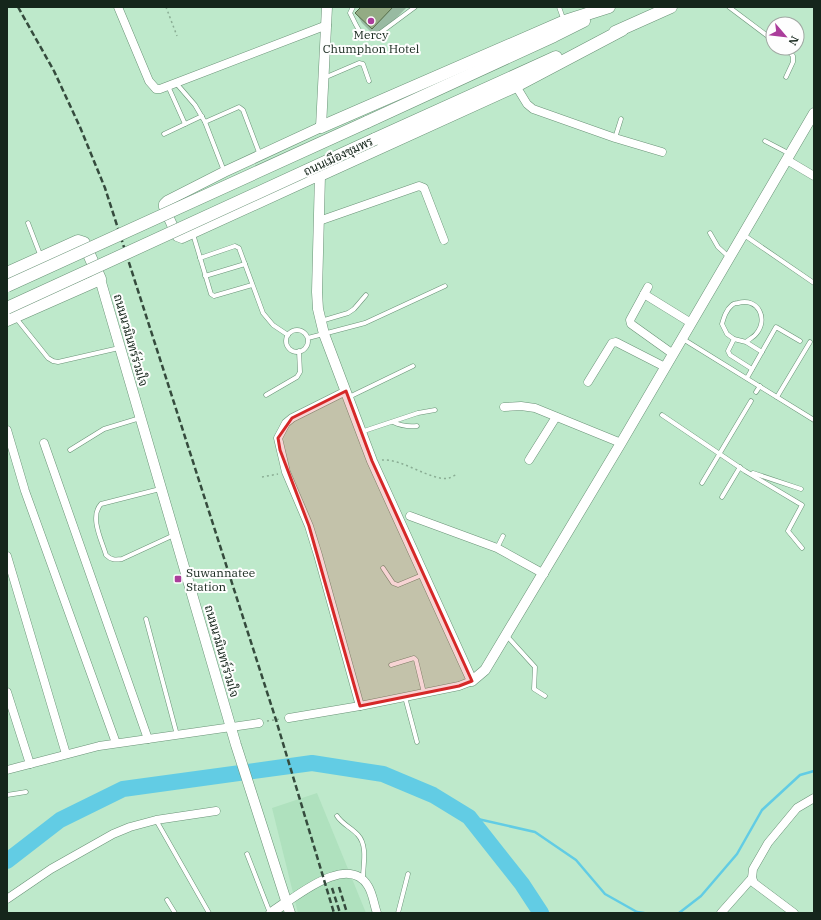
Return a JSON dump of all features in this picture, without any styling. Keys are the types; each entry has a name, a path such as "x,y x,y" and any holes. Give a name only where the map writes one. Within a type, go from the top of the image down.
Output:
{"main road":[{"path":"321,127 564,21 596,9 610,7"},
{"name":"ถนนเมืองชุมพร","path":"7,286 554,36 610,7"},
{"name":"ถนนเมืองชุมพร","path":"10,315 375,139 564,53 622,30 671,7"},
{"path":"320,175 516,86 622,30"},
{"path":"7,273 81,241 84,243 100,279 10,315"}],"street":[{"path":"328,7 321,127 224,172 167,201 164,204 164,207 177,236 182,238 320,175 317,292 320,322 372,461 472,680"},
{"path":"121,8 128,33 149,81 156,89 160,89 327,25"},
{"path":"516,86 527,104 533,109 615,138 662,152"},
{"path":"289,718 360,706 459,686 472,680 485,670 544,574 743,234 812,120"},
{"path":"789,157 814,176"},
{"path":"319,221 419,186 424,188 444,240"},
{"name":"ถนนนวมินทร์ร่วมใจ","path":"100,279 230,728 290,913"},
{"path":"673,354 631,324 630,320 646,291 691,323"},
{"path":"588,382 612,344 616,342 665,367"},
{"path":"347,394 292,418 286,424 278,438 286,472 309,526 360,706"},
{"path":"504,407 521,406 535,408 621,443"},
{"path":"529,460 556,417"},
{"path":"7,430 25,491 116,743"},
{"path":"44,443 148,739"},
{"path":"410,516 497,548 544,574"},
{"path":"7,556 66,754"},
{"path":"7,692 30,764"},
{"path":"7,770 66,754 116,743 259,723"},
{"path":"794,913 754,883 752,878 753,869 768,843 797,808 814,798"},
{"path":"7,900 51,869 114,834 130,827 156,820 216,811"},
{"path":"270,913 323,879 343,874 353,874 362,879 369,887 377,913"},
{"path":"721,913 752,878"}],"lane":[{"path":"353,7 350,13 364,37 369,38 376,36 414,7"},
{"path":"559,7 564,21"},
{"path":"729,7 765,34"},
{"path":"786,77 793,62 793,56"},
{"path":"324,78 359,63 363,64 369,81"},
{"path":"176,83 195,105 202,116 224,172"},
{"path":"168,86 184,124"},
{"path":"205,122 239,107 243,110 260,156"},
{"path":"164,134 202,116"},
{"path":"615,138 621,119"},
{"path":"765,141 789,157"},
{"path":"28,223 41,258"},
{"path":"710,233 718,247 730,257"},
{"path":"193,234 211,294 214,296 252,285"},
{"path":"743,234 814,283"},
{"path":"200,258 235,246 239,248 263,313 269,321 288,335"},
{"path":"205,276 245,264"},
{"path":"308,338 365,323 445,286"},
{"path":"320,322 348,313 354,309 366,294"},
{"path":"746,342 756,335 763,319 757,306 748,302 732,304 725,314 722,324 727,334 734,339 746,342 762,352"},
{"path":"10,315 48,358 53,361 58,362 120,348"},
{"path":"747,378 776,327 800,341"},
{"path":"295,330 303,332 308,338 306,346 299,351 291,350 288,347 286,339 288,335 295,330"},
{"path":"682,338 814,420"},
{"path":"734,339 728,350 730,355 752,369"},
{"path":"777,396 810,342"},
{"path":"266,395 297,377 300,372 299,351"},
{"path":"347,394 413,366"},
{"path":"756,392 760,386"},
{"path":"702,483 751,401"},
{"path":"361,432 418,413 435,410"},
{"path":"662,415 719,454 802,505 788,532 802,548"},
{"path":"70,450 104,429 140,418"},
{"path":"393,422 401,426 417,426"},
{"path":"722,497 740,467"},
{"path":"746,471 801,489"},
{"path":"161,489 101,504 96,512 96,520 106,556 116,560 122,559 174,535"},
{"path":"497,548 503,536"},
{"path":"383,568 393,583 398,585 423,575"},
{"path":"146,619 177,735"},
{"path":"506,635 535,667 534,690 545,696"},
{"path":"391,664 414,658 416,660 424,693"},
{"path":"405,697 417,742"},
{"path":"7,795 26,792"},
{"path":"337,816 342,823 359,836 364,849 362,879"},
{"path":"156,820 209,913"},
{"path":"248,854 270,913"},
{"path":"398,913 408,874"},
{"path":"167,900 175,913"}],"path":[{"path":"166,7 177,36"},
{"path":"372,461 394,461 437,477 449,478 458,474"},
{"path":"262,477 286,472"},
{"path":"259,723 289,718"}],"highlighted area":[{"path":"346,391 372,461 472,681 459,686 360,706 309,526 280,450 278,438 292,418"}],"shaded area":[{"path":"317,793 366,913 298,913 272,808"}],"building":[{"name":"Mercy Chumphon Hotel","path":"361,7 393,7 372,29 355,13"}],"waterway":[{"path":"7,861 60,820 123,789 312,763 383,774 433,795 469,817 522,884 541,913"},
{"path":"679,913 701,896 737,854 762,810 800,775 814,771"},
{"path":"469,817 535,832 576,860 605,894 637,912 644,913"}],"railway":[{"path":"18,7 54,71 80,127 105,188 276,720 334,913"},
{"path":"339,887 347,913"},
{"path":"332,888 340,913"}],"place":[{"name":"Mercy Chumphon Hotel","path":"371,21"},
{"name":"Suwannatee Station","path":"178,579"}]}
